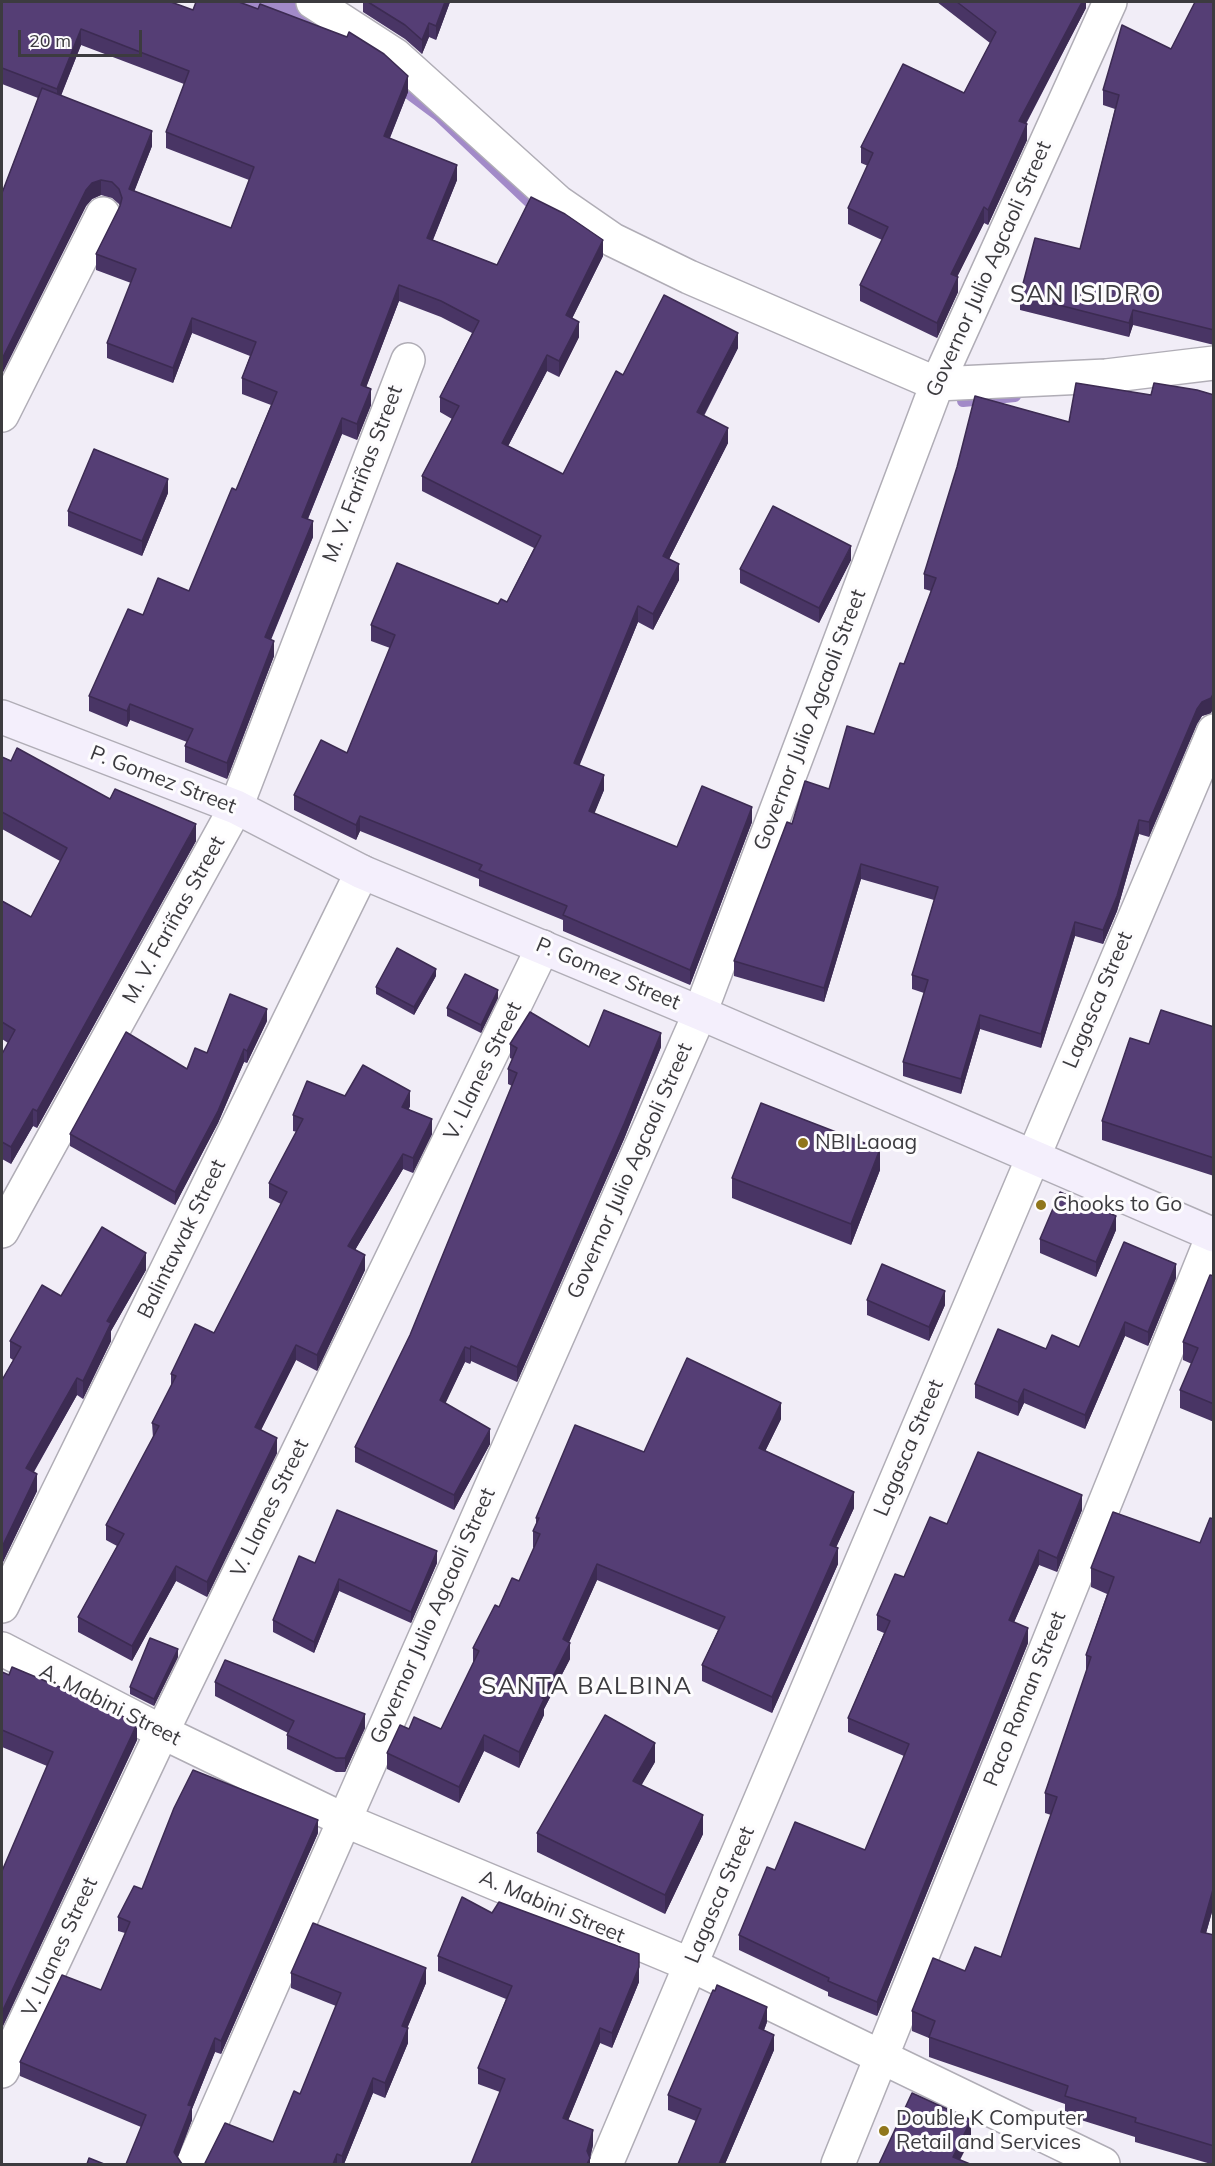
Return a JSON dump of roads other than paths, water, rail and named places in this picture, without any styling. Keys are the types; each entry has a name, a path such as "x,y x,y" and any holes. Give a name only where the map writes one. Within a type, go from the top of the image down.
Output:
{"main road":[{"name":"P. Gomez Street","path":"2,717 236,807 362,872 700,1013 1213,1235"}],"street":[{"path":"313,2 395,55 558,202 613,240 688,277 937,384 1106,375 1214,363"},
{"name":"Governor Julio Agcaoli Street","path":"193,2164 700,1013 937,384 1110,2"},
{"path":"2,415 103,214"},
{"name":"M. V. Fariñas Street","path":"2,1231 236,807 408,360"},
{"name":"Lagasca Street","path":"606,2164 1214,731"},
{"name":"Balintawak Street","path":"2,1606 362,872"},
{"name":"V. Llanes Street","path":"2,2071 162,1732 543,947"},
{"name":"Paco Roman Street","path":"838,2164 1213,1235"},
{"name":"A. Mabini Street","path":"2,1649 162,1732 344,1820 690,1965 1103,2164"}],"waterway":[{"path":"257,2 344,46"},
{"path":"395,83 438,115 539,211"},
{"path":"963,401 1015,396"}],"place":[{"name":"NBI Laoag","path":"803,1143"},
{"name":"Chooks to Go","path":"1041,1205"},
{"name":"Double K Computer Retail and Services","path":"884,2131"}],"district":[{"name":"SAN ISIDRO","path":"1086,295"},
{"name":"SANTA BALBINA","path":"587,1687"}]}
